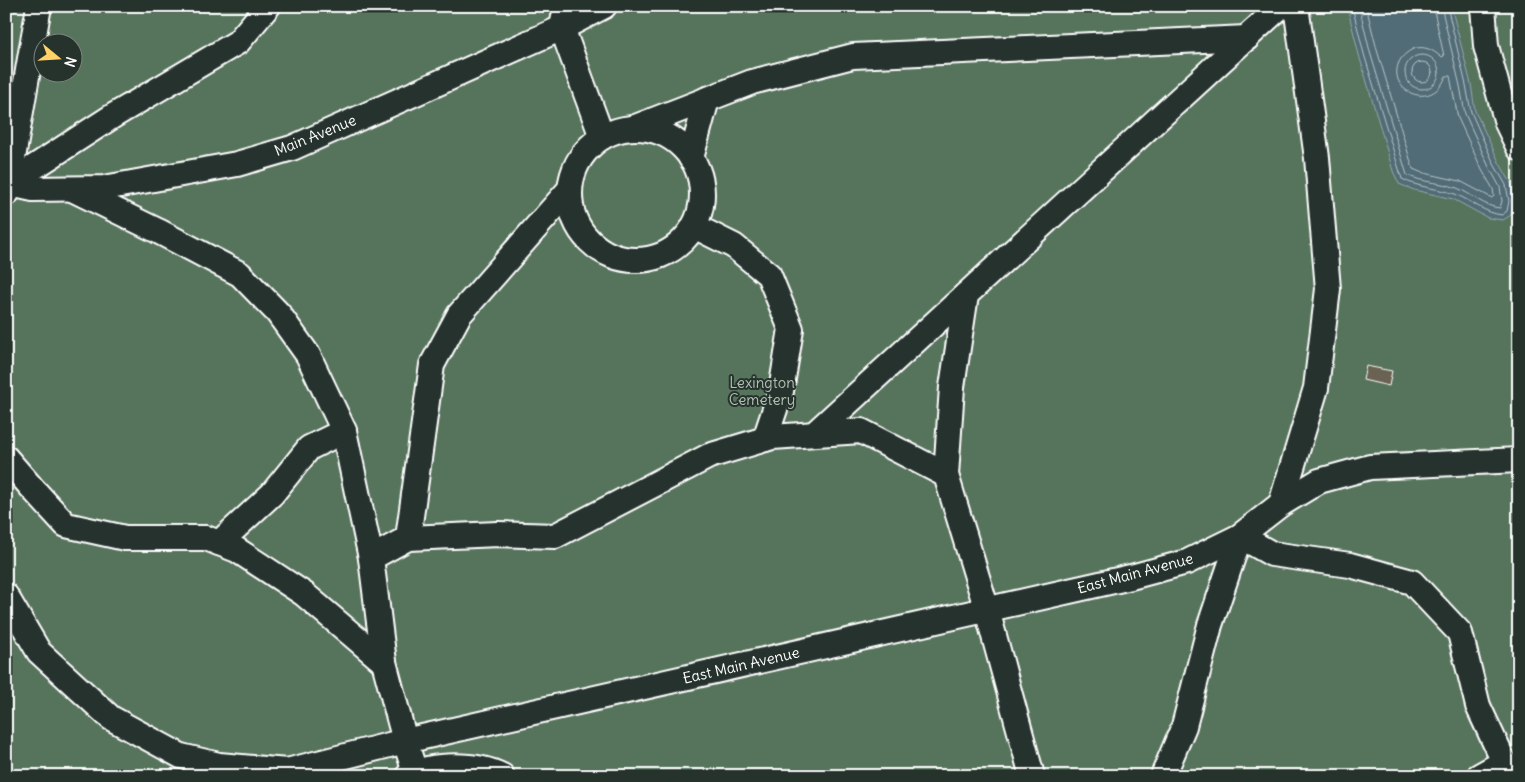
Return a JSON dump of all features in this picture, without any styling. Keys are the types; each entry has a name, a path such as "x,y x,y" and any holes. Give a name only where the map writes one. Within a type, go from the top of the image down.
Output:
{"street":[{"path":"7,187 39,6"},
{"path":"7,187 113,116 238,42 268,6"},
{"name":"Main Avenue","path":"7,187 34,189 104,188 237,164 292,148 564,17 604,6"},
{"path":"814,434 1281,6"},
{"path":"1281,504 1316,388 1328,289 1317,158 1296,6"},
{"path":"1483,6 1486,46 1507,123 1519,148"},
{"path":"564,17 602,138"},
{"path":"633,128 650,130 666,135 680,145 691,158 699,174 702,191 700,209 694,226 682,242 666,254 647,260 627,260 608,255 591,244 578,228 571,209 570,189 573,174 580,159 590,147 602,138 617,131 633,128 752,82 853,56 1247,38"},
{"path":"691,158 707,99"},
{"path":"72,189 240,274 278,313 308,355 344,431 371,558 384,662 412,774 454,765 493,771 502,776"},
{"path":"408,538 432,365 459,315 570,189"},
{"path":"694,226 734,246 769,275 791,329 781,391 765,439"},
{"path":"966,295 952,387 946,475 987,610 1032,776"},
{"path":"219,543 272,494 309,448 344,431"},
{"path":"371,558 408,538 498,534 555,536 709,456 772,437 862,431 946,475"},
{"path":"6,458 66,525 125,538 206,538 237,550 304,594 384,662"},
{"name":"East Main Avenue","path":"6,596 39,652 112,718 181,756 219,765 278,774 405,741 987,610 1131,577 1187,562 1240,536 1281,504 1319,481 1370,467 1519,460"},
{"path":"1163,776 1184,726 1210,624 1240,536 1272,554 1350,565 1412,582 1460,633 1478,706 1511,759 1479,776"}],"green space":[{"name":"Lexington Cemetery","path":"6,6 1519,6 1519,776 6,776"}],"water":[{"path":"1347,6 1451,6 1471,84 1475,111 1511,183 1514,201 1511,215 1503,220 1488,218 1453,199 1414,190 1399,184 1393,171 1359,55"}],"building":[{"path":"1366,366 1392,371 1389,386 1363,380"}]}
